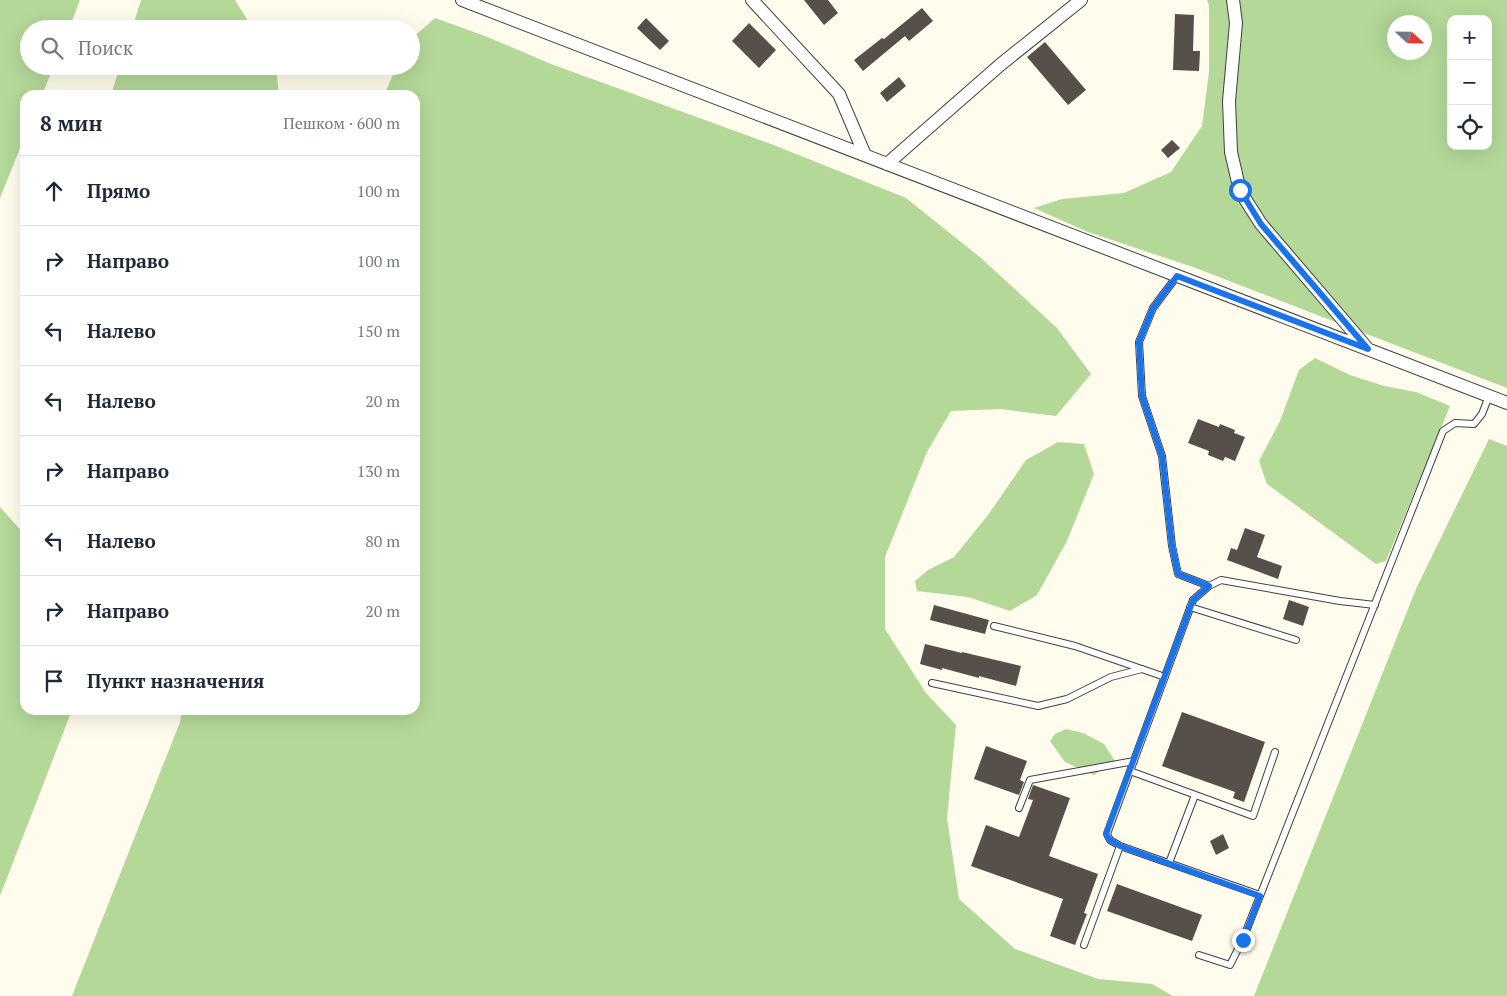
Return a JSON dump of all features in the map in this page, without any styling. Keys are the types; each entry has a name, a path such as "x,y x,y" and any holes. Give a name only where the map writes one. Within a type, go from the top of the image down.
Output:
{"street":[{"path":"462,0 1507,403"},
{"path":"752,0 839,94 865,155"},
{"path":"887,164 1000,65 1081,0"},
{"path":"1233,0 1236,23 1230,101 1231,152 1240,190 1261,224 1368,349"}],"lane":[{"path":"1177,276 1153,308 1139,342 1142,396 1162,456 1172,546 1178,574 1209,586"},
{"path":"1199,955 1230,965 1243,940 1443,431 1455,423 1474,424 1482,414 1489,396"},
{"path":"1260,896 1120,846 1110,840 1106,834 1190,607 1193,600 1209,586 1221,580 1340,601 1375,605"},
{"path":"1190,607 1296,640"},
{"path":"994,626 1075,646 1164,677"},
{"path":"932,683 1038,706 1067,699 1111,677 1142,669"},
{"path":"1130,771 1253,816 1275,752"},
{"path":"1019,808 1030,780 1134,761"},
{"path":"1169,863 1195,795"},
{"path":"1084,945 1120,846"}],"green space":[{"path":"0,0 80,0 72,20 20,20 20,75 50,75 44,90 20,90 20,148 0,198"},
{"path":"141,0 235,0 247,20 135,20"},
{"path":"1207,0 1507,0 1507,388 1193,267 1088,232 1034,208 1062,199 1124,193 1171,172 1202,126 1209,72 1209,5"},
{"path":"435,18 485,36 551,64 771,144 906,198 981,258 1057,328 1091,374 1056,416 1001,409 951,411 927,452 885,557 885,629 926,693 956,725 947,818 959,899 1015,949 1098,979 1152,984 1173,996 72,996 181,715 420,715 420,90 386,90 393,75 420,75 420,31"},
{"path":"117,75 277,75 278,90 113,90"},
{"path":"1315,358 1350,375 1384,386 1416,392 1450,406 1386,561 1376,564 1267,484 1259,461 1280,421 1299,370"},
{"path":"1489,439 1507,446 1507,996 1254,996 1416,589"},
{"path":"1058,442 1084,444 1094,474 1067,541 1037,595 1010,611 968,597 917,591 915,581 928,570 954,557 988,515 1026,460"},
{"path":"0,507 20,529 20,715 70,715 0,896"},
{"path":"1066,729 1083,733 1104,744 1115,761 1094,775 1065,762 1050,741 1055,734"}],"building":[{"path":"804,0 828,0 838,13 824,25"},
{"path":"922,8 933,21 909,41 905,36 863,71 854,60 882,38 884,39"},
{"path":"1175,14 1194,15 1193,51 1200,51 1199,71 1173,70"},
{"path":"646,18 669,41 660,50 637,28"},
{"path":"749,23 776,50 759,68 732,41"},
{"path":"1045,42 1086,90 1068,105 1027,57"},
{"path":"899,77 906,86 887,102 880,93"},
{"path":"1172,140 1180,148 1168,158 1161,150"},
{"path":"1198,419 1219,427 1220,424 1235,430 1234,433 1245,437 1235,461 1225,457 1223,461 1208,455 1209,451 1188,443"},
{"path":"1245,528 1265,535 1257,557 1282,566 1278,579 1227,560 1231,548 1237,550"},
{"path":"1289,600 1309,607 1303,626 1283,619"},
{"path":"934,605 989,620 985,634 930,620"},
{"path":"925,644 1021,666 1016,686 920,664"},
{"path":"1182,712 1265,742 1244,802 1233,798 1235,792 1162,766"},
{"path":"986,746 1027,761 1020,780 1024,782 1019,795 974,779"},
{"path":"1033,785 1070,798 1049,856 1098,874 1084,913 1087,914 1075,945 1050,936 1063,899 971,866 986,825 1019,837 1033,800 1028,799"},
{"path":"1223,834 1229,848 1216,855 1210,841"},
{"path":"1117,884 1202,915 1192,941 1107,911"}],"route":[{"path":"1240,190 1261,224 1368,349 1177,276 1153,308 1139,342 1142,396 1162,456 1172,546 1178,574 1209,586 1193,600 1106,834 1110,840 1120,846 1260,896 1243,940"}]}
